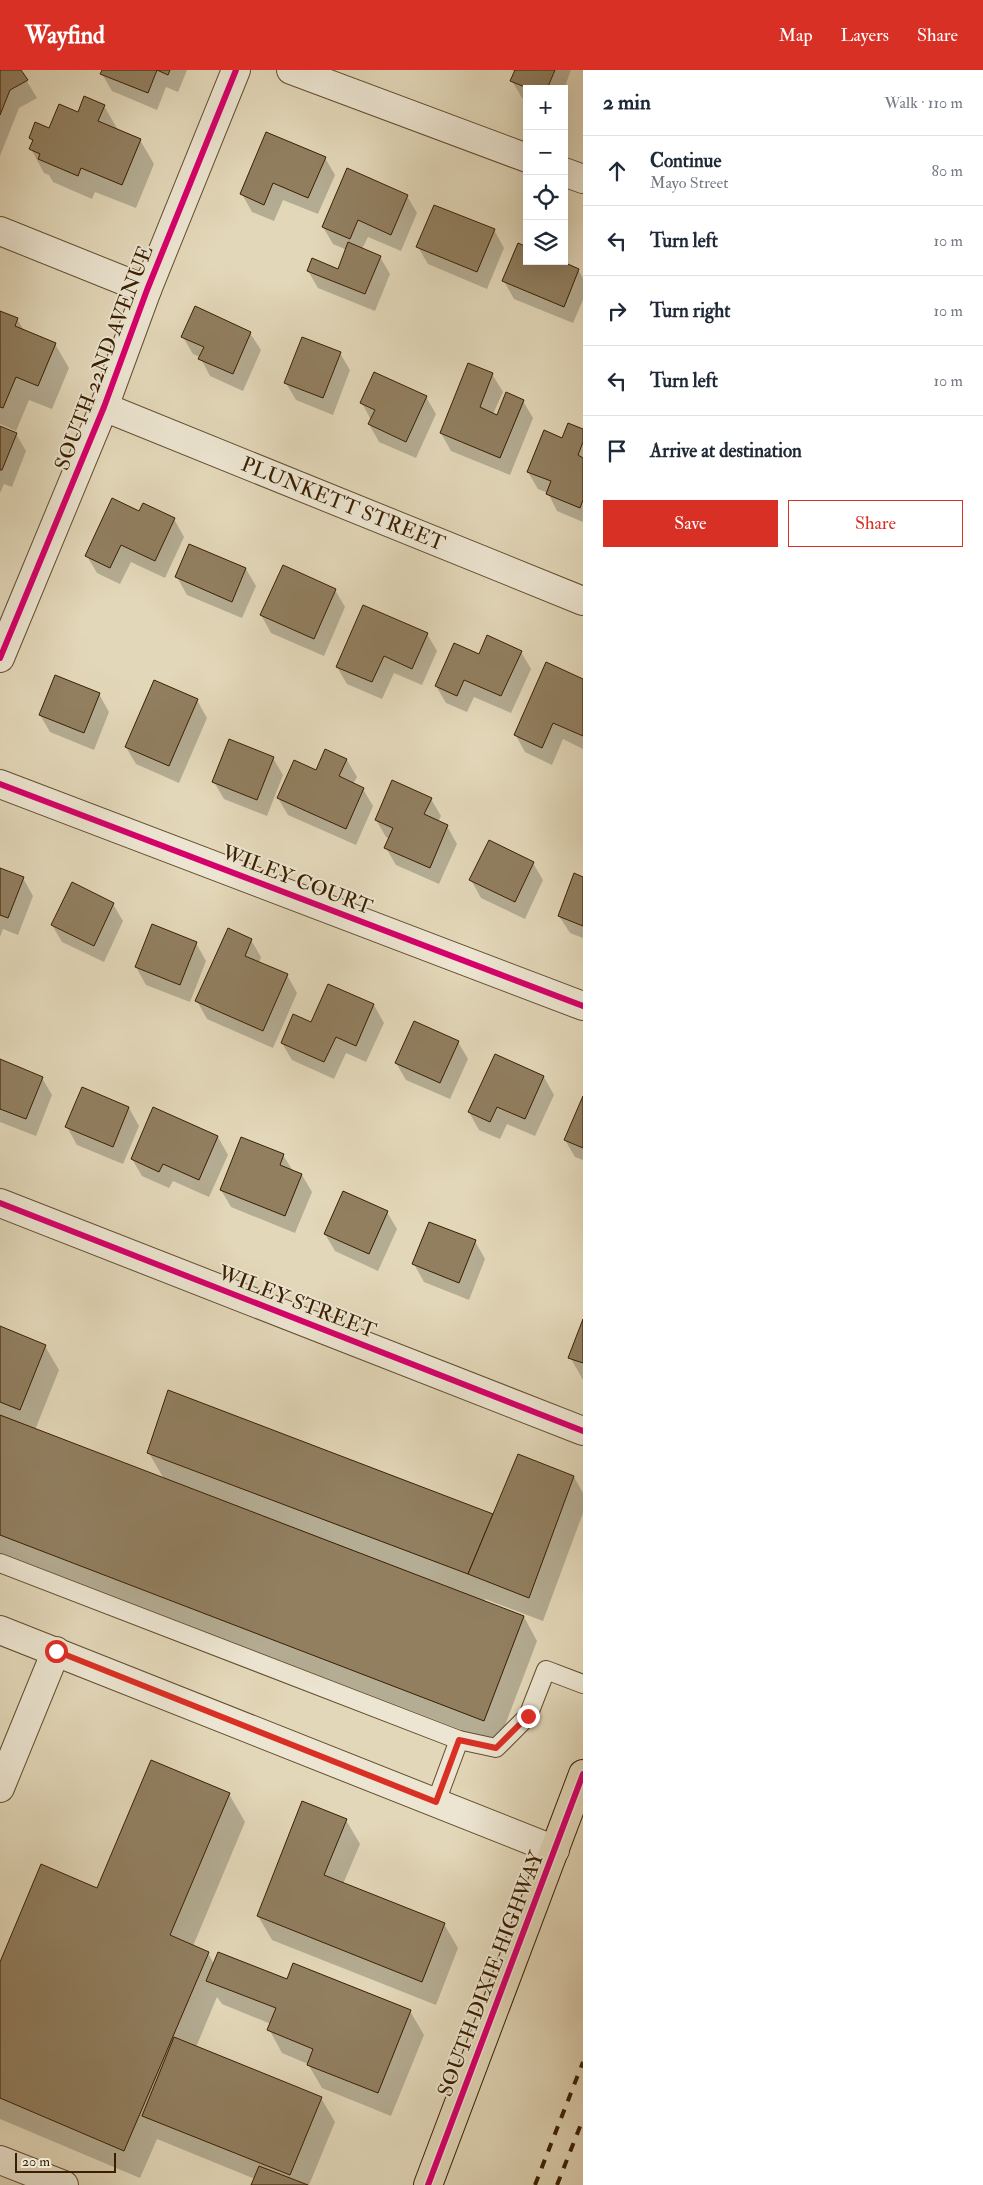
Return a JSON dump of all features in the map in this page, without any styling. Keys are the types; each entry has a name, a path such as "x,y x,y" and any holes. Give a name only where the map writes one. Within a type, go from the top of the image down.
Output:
{"main road":[{"name":"SOUTH DIXIE HIGHWAY","path":"428,2185 583,1774"}],"street":[{"name":"SOUTH 22ND AVENUE","path":"0,658 104,407 147,290 236,70"},
{"path":"291,70 523,157"},
{"path":"568,173 583,179"},
{"path":"0,231 147,290"},
{"name":"PLUNKETT STREET","path":"104,407 583,602"},
{"name":"WILEY COURT","path":"0,784 583,1006"},
{"name":"WILEY STREET","path":"0,1203 583,1431"},
{"path":"0,1630 555,1850"},
{"path":"0,1788 56,1651"},
{"path":"0,2160 64,2185"}],"lane":[{"path":"0,1563 459,1740 496,1748 528,1716 546,1670 583,1684"},
{"path":"436,1802 459,1740"}],"building":[{"path":"0,70 21,70 28,80 10,90 0,115"},
{"path":"102,70 157,70 148,93 100,74"},
{"path":"157,70 170,70 168,75"},
{"path":"515,70 555,70 549,85 523,86 510,81"},
{"path":"84,96 105,105 98,121 141,139 122,185 81,168 78,176 38,159 40,154 29,149 33,140 29,138 35,122 49,128 59,104 78,112"},
{"path":"266,132 326,157 308,198 273,183 264,205 240,194"},
{"path":"347,168 408,195 391,235 358,220 350,239 322,227"},
{"path":"434,205 495,229 477,272 416,247"},
{"path":"348,242 381,256 365,294 307,271 312,258 338,269"},
{"path":"518,243 523,245 523,265 568,264 579,269 564,307 502,281"},
{"path":"195,306 251,332 233,374 198,359 204,347 181,337"},
{"path":"0,311 18,318 15,326 56,343 38,386 16,377 3,408 0,407"},
{"path":"302,337 341,352 323,398 284,383"},
{"path":"468,363 493,373 480,407 497,415 506,392 524,400 500,458 440,433"},
{"path":"374,372 427,396 406,442 368,424 375,410 360,403"},
{"path":"568,423 583,429 583,442 578,455 583,458 583,500 580,508 546,494 551,481 527,472 544,430 562,438"},
{"path":"0,426 17,433 2,470 0,470"},
{"path":"112,498 139,511 143,503 175,518 155,561 121,545 110,568 85,556"},
{"path":"189,544 246,568 232,602 175,577"},
{"path":"283,565 336,589 314,639 260,615"},
{"path":"363,605 428,633 412,669 384,656 372,682 336,667"},
{"path":"487,635 522,651 501,696 464,680 457,696 435,686 454,643 479,654"},
{"path":"546,662 583,679 583,736 553,723 542,748 514,735"},
{"path":"55,675 100,693 84,733 39,715"},
{"path":"154,680 198,699 169,766 125,747"},
{"path":"229,739 274,757 257,800 212,782"},
{"path":"325,749 347,759 339,776 364,788 346,829 277,798 294,760 316,770"},
{"path":"392,780 432,798 424,814 448,825 430,868 384,848 393,828 375,820"},
{"path":"489,840 534,862 515,902 469,880"},
{"path":"0,868 24,877 8,918 0,915"},
{"path":"574,873 583,877 583,926 558,916"},
{"path":"72,882 114,903 94,946 51,925"},
{"path":"152,924 197,942 180,985 135,967"},
{"path":"228,928 252,939 245,956 288,974 263,1031 195,1001"},
{"path":"328,984 374,1004 356,1046 336,1037 324,1062 281,1043 293,1014 311,1022"},
{"path":"414,1021 459,1041 440,1083 395,1063"},
{"path":"495,1054 544,1076 525,1119 497,1107 490,1122 468,1112"},
{"path":"0,1059 43,1077 26,1119 0,1109"},
{"path":"82,1087 129,1107 113,1147 65,1127"},
{"path":"583,1096 583,1148 564,1140"},
{"path":"153,1107 218,1136 199,1180 163,1164 159,1172 131,1159"},
{"path":"241,1137 284,1154 280,1165 302,1174 285,1216 220,1190"},
{"path":"343,1191 388,1211 369,1254 324,1234"},
{"path":"429,1222 476,1240 459,1283 412,1264"},
{"path":"583,1319 583,1363 568,1358"},
{"path":"0,1326 46,1345 20,1410 0,1402"},
{"path":"168,1390 493,1514 468,1574 147,1453"},
{"path":"0,1415 524,1616 484,1721 0,1535"},
{"path":"518,1454 574,1476 529,1598 468,1574"},
{"path":"151,1760 230,1793 170,1935 209,1952 124,2151 0,2098 0,1962 41,1864 97,1888"},
{"path":"302,1801 347,1819 324,1875 445,1923 422,1982 257,1916"},
{"path":"218,1952 287,1979 293,1963 411,2010 378,2093 307,2065 313,2049 267,2030 276,2008 206,1981"},
{"path":"174,2037 322,2097 290,2175 142,2116"},
{"path":"259,2166 308,2185 251,2185"}],"railway":[{"path":"535,2185 583,2062"},
{"path":"557,2185 583,2119"}],"cycle path":[{"path":"0,658 104,407 147,290 236,70"},
{"path":"0,784 583,1006"},
{"path":"0,1203 583,1431"},
{"path":"428,2185 583,1774"}],"route":[{"path":"56,1651 436,1802 459,1740 496,1748 528,1716"}]}
